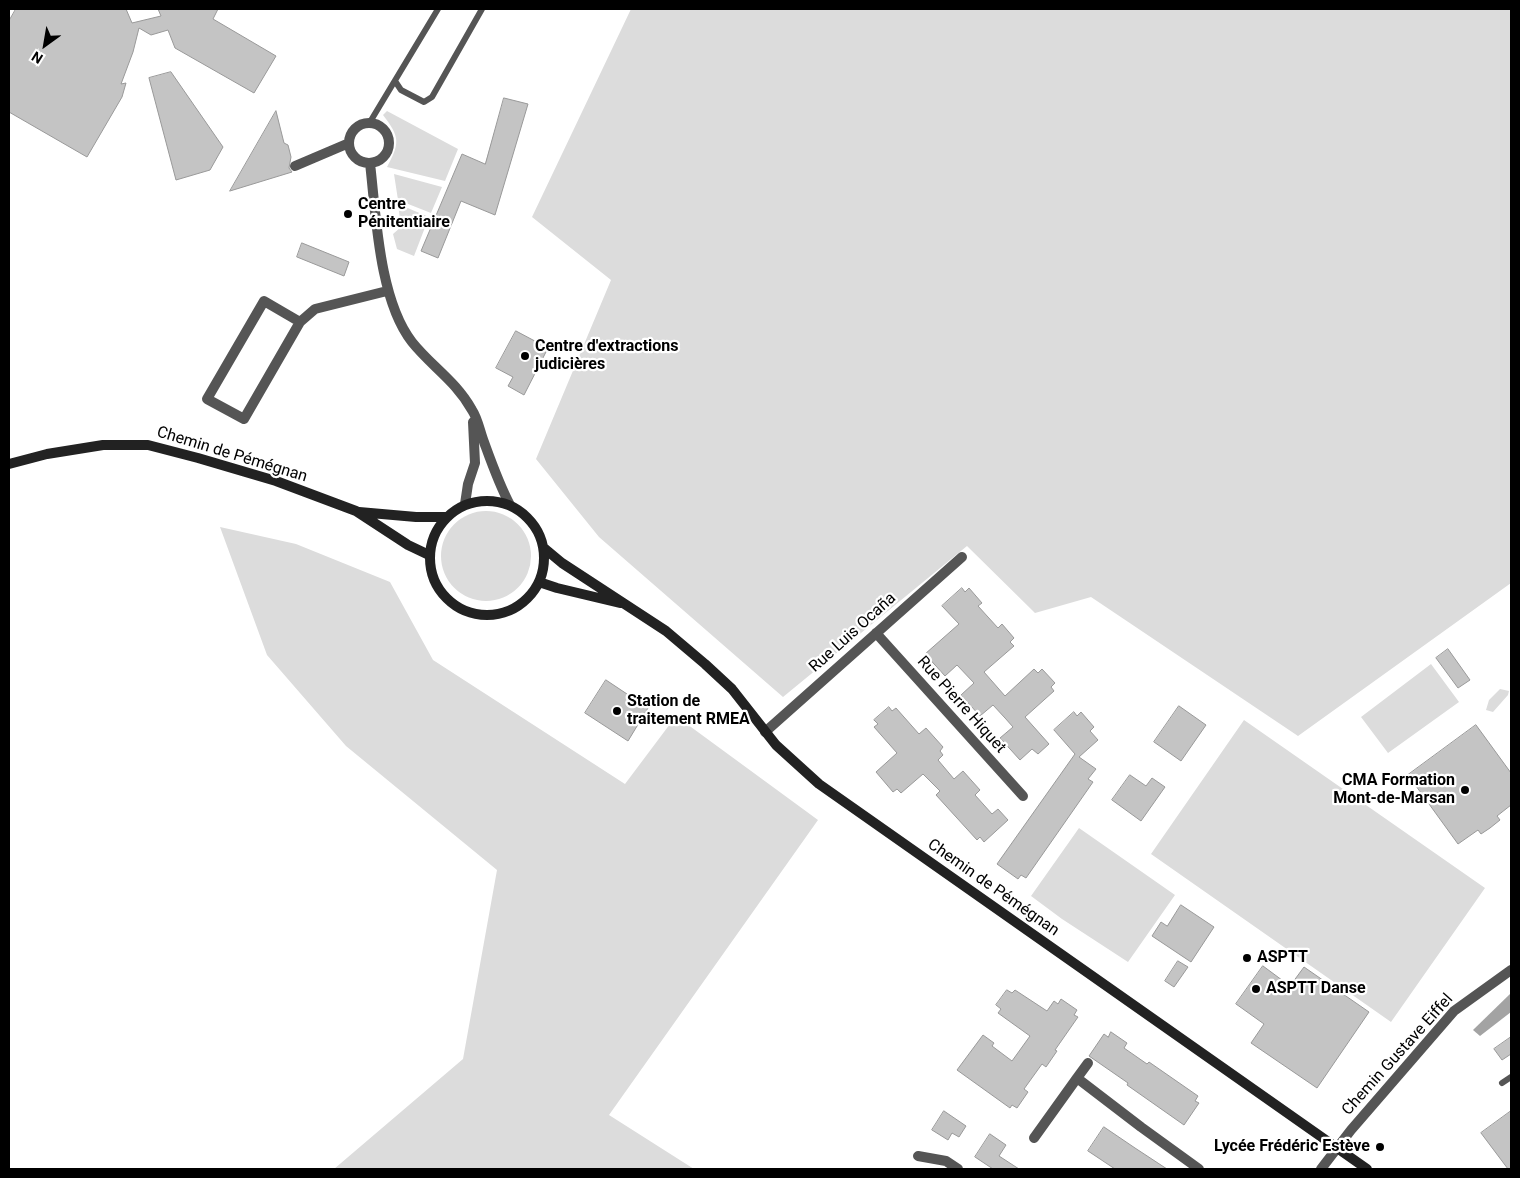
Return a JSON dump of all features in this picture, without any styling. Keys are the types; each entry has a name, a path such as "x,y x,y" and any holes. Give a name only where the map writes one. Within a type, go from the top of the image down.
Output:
{"street":[{"path":"370,122 382,128 386,133 389,146 382,158 370,163 364,162 353,155 349,142 350,136 358,126 370,122"},
{"path":"295,166 349,142"},
{"path":"370,163 387,291 411,342 454,384 473,410 499,483 510,505"},
{"path":"300,322 264,301 207,399 244,419 300,322 315,309 387,291"},
{"path":"465,504 468,484 475,463 473,410"},
{"name":"Chemin de Pémégnan","path":"9,464 47,454 103,444 148,445 276,482 356,511 408,545 429,555"},
{"path":"488,500 510,505 526,515 538,530 544,548 544,565 539,582 530,596 516,608 500,614 483,615 461,610 444,596 432,577 429,555 433,535 445,517 465,504 488,500"},
{"name":"Chemin de Pémégnan","path":"356,511 416,517 445,517"},
{"name":"Chemin de Pémégnan","path":"544,548 562,563 666,631 705,664 732,690 765,732 797,766 819,784 1367,1169"},
{"name":"Rue Luis Ocaña","path":"765,732 962,557"},
{"name":"Chemin de Pémégnan","path":"539,582 627,604"},
{"name":"Rue Pierre Hiquet","path":"876,633 1023,796"},
{"name":"Chemin Gustave Eiffel","path":"1321,1169 1336,1148 1454,1011 1511,970"},
{"path":"1034,1138 1088,1063"},
{"path":"1077,1078 1200,1169"},
{"path":"918,1156 946,1161 958,1169"}],"lane":[{"path":"370,122 438,9"},
{"path":"396,81 401,90 424,102 432,98 482,9"},
{"path":"1502,1083 1511,1077"}],"shaded area":[{"path":"631,9 1511,9 1511,583 1298,736 1091,597 1035,613 967,546 783,697 599,537 536,459 611,280 532,217"},
{"path":"387,111 458,149 445,181 387,167 396,146 396,140 393,129 383,115"},
{"path":"394,174 442,187 431,213 398,200"},
{"path":"398,204 429,217 414,256 397,249 393,234 401,227"},
{"path":"486,511 503,514 518,524 528,539 531,556 528,573 518,588 503,598 486,601 469,598 454,588 444,573 441,556 444,539 454,524 469,514"},
{"path":"220,527 296,544 390,582 433,660 625,784 676,716 818,820 609,1115 694,1169 334,1169 463,1059 497,870 346,746 267,655"},
{"path":"1431,664 1459,702 1388,753 1361,717"},
{"path":"1500,689 1509,691 1508,695 1493,712 1486,710 1489,700"},
{"path":"1244,720 1485,888 1391,1022 1151,854"},
{"path":"1079,828 1175,895 1128,962 1062,919 1031,896"},
{"path":"1511,993 1511,1012 1480,1036 1473,1030"}],"building":[{"path":"16,9 126,9 132,23 161,16 158,9 218,9 213,19 276,56 254,93 175,48 168,30 151,35 139,28 133,52 121,84 126,83 122,97 87,157 9,112 9,21"},
{"path":"171,72 223,147 210,170 176,180 149,78"},
{"path":"504,98 528,104 495,215 461,201 438,258 421,251 462,154 485,164"},
{"path":"276,111 284,143 288,145 291,157 289,168 292,172 230,191"},
{"path":"302,243 349,262 344,276 297,257"},
{"path":"516,331 548,348 524,395 508,386 513,377 496,368"},
{"path":"962,588 965,592 969,588 982,603 978,606 998,628 1002,624 1014,638 1010,642 1014,646 984,672 1005,696 1034,669 1038,673 1042,669 1055,683 1051,687 1054,691 1025,717 1049,744 1038,754 1032,749 1020,760 1000,738 1013,727 1005,718 993,705 980,716 961,695 974,683 957,665 945,676 925,654 959,624 942,606"},
{"path":"1448,649 1470,680 1458,688 1436,658"},
{"name":"Station de traitement RMEA","path":"606,680 648,708 628,741 585,713"},
{"path":"1179,706 1206,725 1181,761 1154,742"},
{"path":"889,707 892,711 896,708 919,734 926,728 943,747 940,751 943,755 938,760 954,779 963,771 980,790 975,795 992,814 998,809 1008,820 984,842 980,837 977,840 936,795 940,791 923,774 901,793 897,789 893,792 876,772 897,753 874,727 878,724 874,720"},
{"path":"1074,712 1077,716 1081,712 1094,727 1090,731 1098,740 1079,757 1096,769 1088,779 1093,782 1026,878 1021,875 1018,879 997,864 1075,754 1054,730"},
{"name":"CMA Formation Mont-de-Marsan","path":"1476,725 1511,773 1511,805 1497,816 1500,820 1490,828 1481,834 1478,830 1458,844 1408,775"},
{"path":"1130,775 1146,786 1152,778 1165,787 1141,821 1112,800"},
{"path":"1181,905 1214,927 1191,962 1152,936 1161,922 1167,926"},
{"path":"1178,961 1188,967 1174,987 1165,981"},
{"path":"1263,966 1290,986 1304,967 1369,1012 1317,1088 1251,1043 1264,1024 1236,1004"},
{"path":"1007,990 1012,993 1015,990 1047,1011 1054,1001 1058,1004 1061,999 1077,1010 1074,1015 1078,1017 1055,1050 1057,1051 1046,1067 1042,1064 1024,1089 1028,1092 1017,1108 1012,1105 1010,1108 957,1070 983,1035 994,1043 992,1046 1012,1061 1030,1036 998,1013 1001,1009 996,1005"},
{"path":"1111,1032 1127,1043 1124,1048 1147,1064 1149,1062 1198,1096 1195,1101 1199,1103 1184,1125 1089,1056 1104,1034 1108,1037"},
{"path":"1511,1037 1511,1054 1502,1060 1494,1049"},
{"path":"944,1111 966,1126 959,1137 952,1133 948,1140 932,1130"},
{"path":"1511,1111 1511,1169 1508,1169 1481,1133"},
{"path":"1104,1127 1167,1169 1115,1169 1088,1151"},
{"path":"990,1134 1006,1145 999,1156 1019,1169 993,1169 975,1157"}],"place":[{"name":"Centre Pénitentiaire","path":"348,214"},
{"name":"Centre d'extractions judicières","path":"525,356"},
{"name":"Station de traitement RMEA","path":"617,711"},
{"name":"CMA Formation Mont-de-Marsan","path":"1465,790"},
{"name":"ASPTT","path":"1247,958"},
{"name":"ASPTT Danse","path":"1256,989"},
{"name":"Lycée Frédéric Estève","path":"1380,1147"}]}
